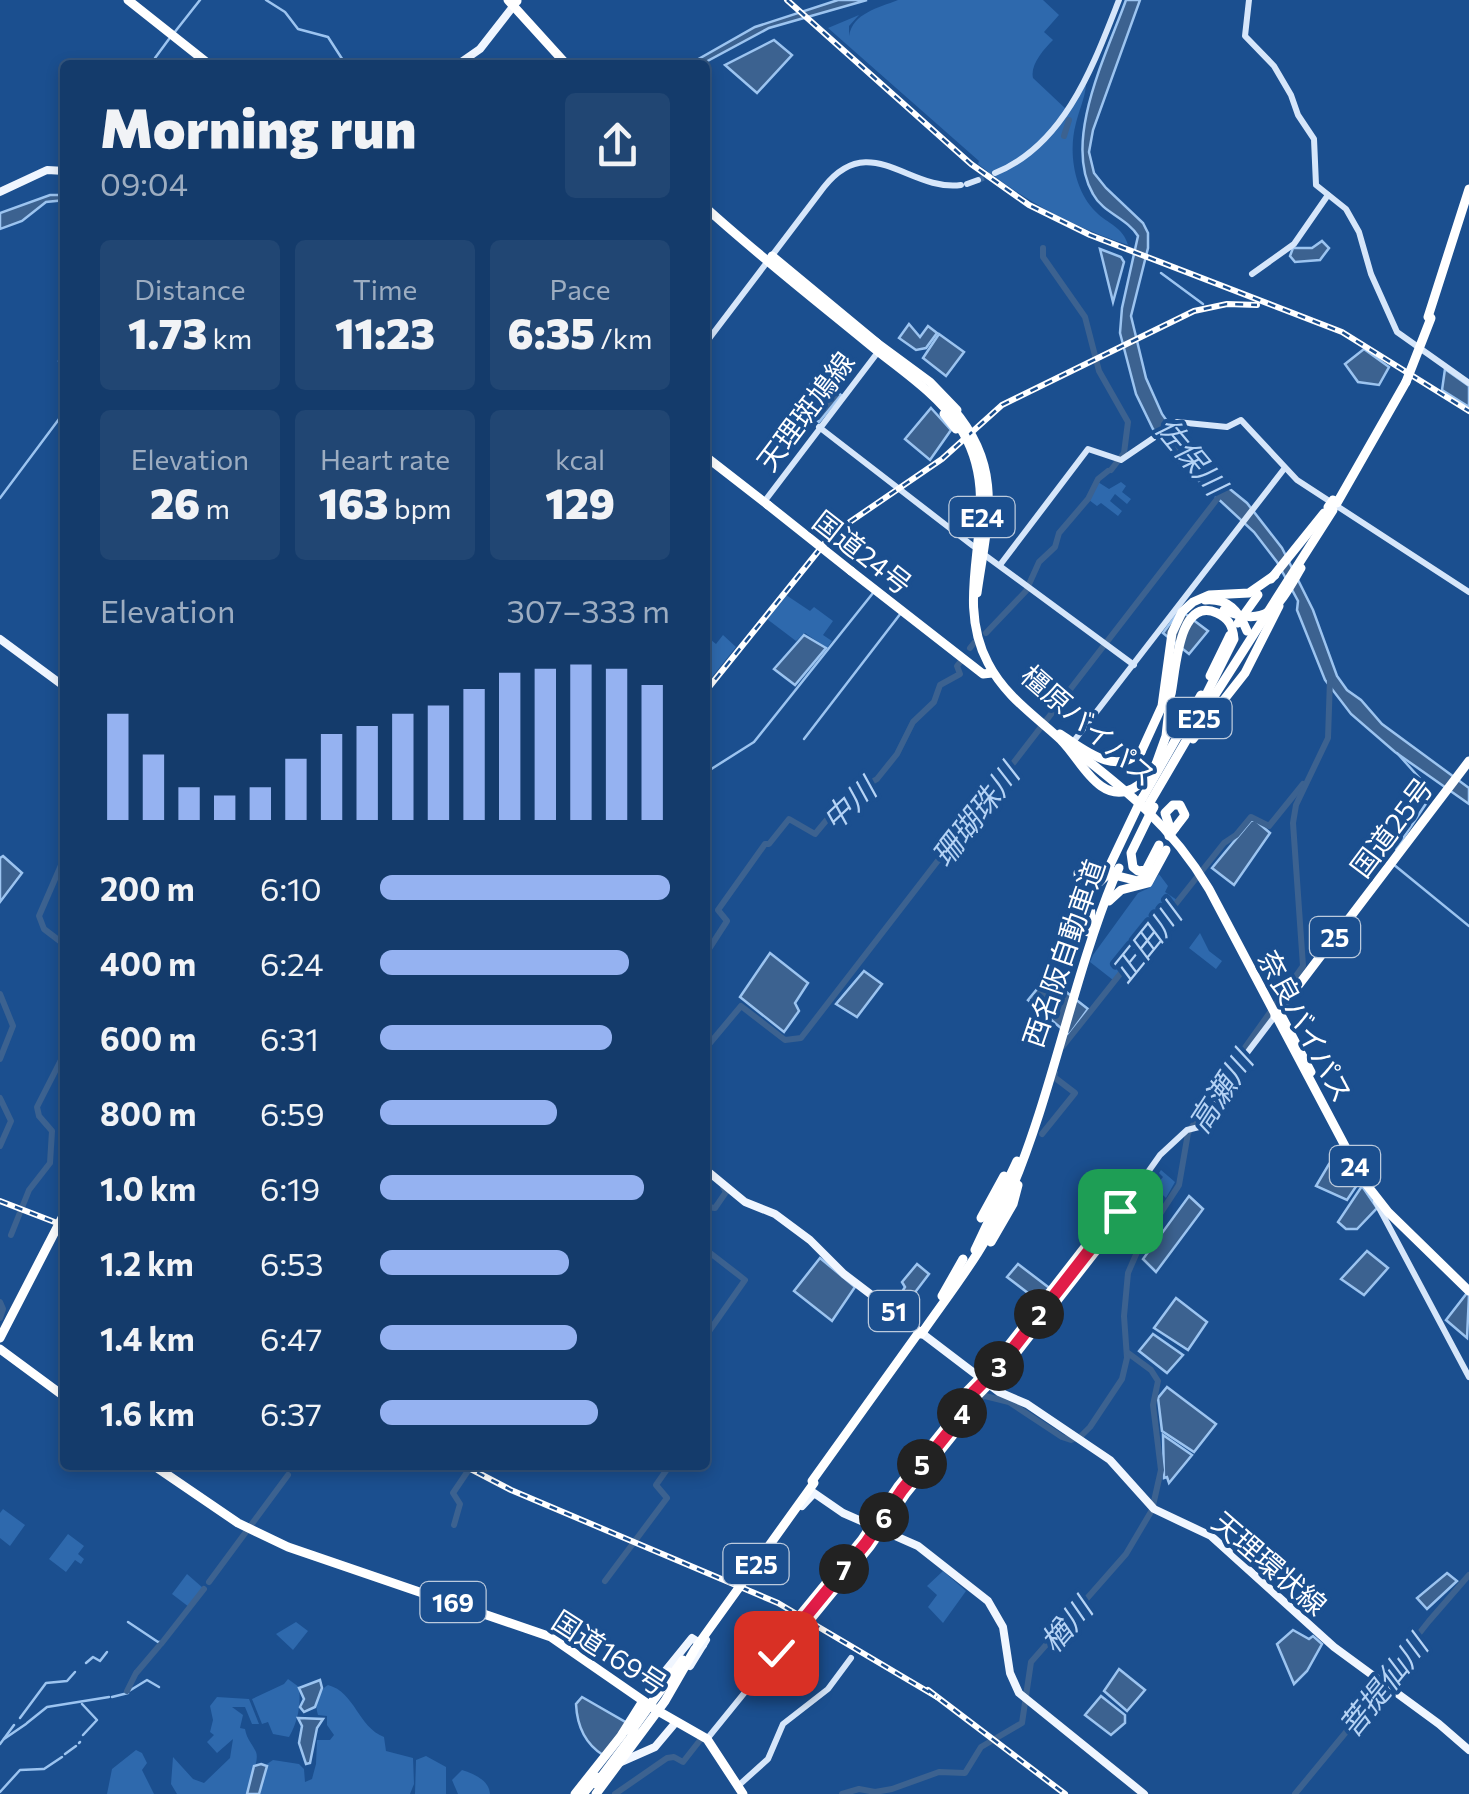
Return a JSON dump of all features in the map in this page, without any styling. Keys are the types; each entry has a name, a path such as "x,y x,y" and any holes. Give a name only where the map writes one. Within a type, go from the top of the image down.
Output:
{"highway":[{"path":"128,0 204,60"},
{"path":"513,1 566,60"},
{"path":"1430,318 1469,189"},
{"path":"1178,752 1244,668 1297,562 1388,414 1430,318 1469,200"},
{"name":"E24","path":"710,208 938,402 968,443 982,494 973,602 980,646 1010,696 1060,737"},
{"name":"E24","path":"710,208 940,399 972,441 984,471 987,492 978,602 985,644 995,667 1014,693 1060,737"},
{"name":"橿原バイパス","path":"770,259 950,404 974,438 986,470 990,498 977,610 980,633 990,672 1043,722"},
{"name":"24","path":"841,320 961,434"},
{"name":"24","path":"858,330 920,374 958,410 974,438"},
{"name":"橿原バイパス","path":"880,350 961,434 975,465 982,530 972,597 973,624 990,672 1009,696 1148,807 1174,834"},
{"name":"国道24号","path":"710,460 851,571 990,672"},
{"path":"1148,807 1160,810 1174,801 1183,803 1188,813 1144,871 1135,870 1130,862 1148,807 1235,628 1255,593 1297,562 1333,505"},
{"path":"1193,609 1210,606 1244,617 1258,617 1273,610 1283,589"},
{"name":"西名阪自動車道","path":"1148,807 1187,732 1283,589"},
{"path":"1060,737 1097,783 1110,791 1134,789 1156,764 1166,736 1165,708 1174,652 1193,609 1214,594 1255,593"},
{"path":"1193,609 1209,600 1224,602 1236,610 1250,633"},
{"path":"1187,732 1234,639 1231,625 1222,615 1193,609"},
{"name":"西名阪自動車道","path":"1026,1152 1073,987 1113,872 1178,752 1250,633"},
{"path":"1148,807 1216,706 1242,678 1253,648"},
{"path":"1060,737 1112,762 1130,760 1141,752 1165,708"},
{"name":"国道25号","path":"1275,1011 1469,761"},
{"path":"1086,948 1110,899 1121,890 1148,883 1160,853 1163,830 1148,807"},
{"name":"奈良バイパス","path":"1148,807 1196,868 1388,1212 1469,1289"},
{"name":"奈良バイパス","path":"1174,834 1210,882 1275,1011"},
{"path":"1086,948 1092,908 1078,873 1090,864 1131,878 1142,877 1160,853 1176,843 1196,868"},
{"name":"西名阪自動車道","path":"1026,1152 1058,1038"},
{"path":"982,1218 1026,1152"},
{"name":"E25","path":"586,1794 923,1329 969,1258 1026,1152"},
{"name":"E25","path":"969,1258 995,1230 1026,1152"},
{"name":"奈良バイパス","path":"1375,1192 1469,1289"},
{"path":"969,1258 998,1235 1016,1205"},
{"path":"0,1338 60,1222"},
{"path":"0,1349 60,1394"},
{"name":"国道169号","path":"160,1470 249,1529 312,1557 542,1632 706,1739 740,1790"},
{"path":"596,1794 646,1727 652,1705"},
{"path":"575,1794 621,1736 652,1705"}],"main road":[{"path":"994,173 1029,156 1082,90 1118,0"},
{"path":"1249,0 1245,36 1274,66 1314,139 1316,185 1346,209 1359,232 1371,274 1397,332 1469,384"},
{"path":"464,60 480,48 513,1"},
{"path":"710,337 829,180 853,165 878,162 926,183 964,184 978,180"},
{"path":"0,192 47,170 60,171"},
{"path":"1252,274 1294,244 1328,194"},
{"name":"天理斑鳩線","path":"766,504 819,427 880,350"},
{"path":"1000,564 1088,449 1120,460 1172,424 1227,427 1241,420 1284,469 1469,592"},
{"path":"819,427 973,546"},
{"path":"1071,744 1284,469"},
{"path":"986,556 1134,666"},
{"path":"0,638 60,683"},
{"path":"706,1739 875,1526 960,1411 1100,1240 1160,1155 1192,1129 1275,1011"},
{"name":"天理環状線","path":"710,1173 745,1202 775,1214 810,1240 836,1268 985,1381 1120,1469 1152,1507 1210,1536 1295,1615 1469,1750"},
{"path":"1375,1192 1469,1377"},
{"path":"1388,1212 1393,1232"},
{"path":"761,1562 814,1493 843,1512 918,1546 988,1601 1001,1620 1011,1678 1026,1700 1144,1794"},
{"path":"696,1645 728,1608"},
{"path":"740,1790 768,1759 783,1724 828,1689 851,1658"},
{"path":"621,1762 646,1754 676,1722"}],"shaded area":[{"path":"838,0 867,0 769,28 709,60 697,60 755,27"},
{"path":"898,0 1043,0 1059,15 1044,32 1053,40 1035,63 1033,78 1067,110 1086,85 1074,134 1078,182 1088,203 1119,230 1128,245 1068,221 978,164 828,28 859,15 849,26 849,36 861,17"},
{"path":"1126,0 1140,0 1093,130 1089,152 1094,173 1148,233 1148,248 1131,316 1146,378 1162,414 1194,460 1247,503 1282,548 1313,610 1337,676 1347,690 1382,724 1469,788 1469,804 1395,752 1351,714 1325,680 1297,610 1298,601 1277,562 1254,532 1174,458 1153,429 1136,394 1120,333 1138,236 1093,194 1082,149 1091,97"},
{"path":"774,40 792,55 757,93 725,65"},
{"path":"60,195 60,201 46,202 22,221 0,229 0,213"},
{"path":"1322,241 1329,248 1320,260 1295,262 1290,256 1293,248 1312,248"},
{"path":"1100,249 1124,262 1113,302"},
{"path":"909,324 920,337 928,326 937,333 926,348 916,350 899,338"},
{"path":"939,334 964,352 946,376 923,358"},
{"path":"1364,349 1389,367 1379,385 1358,382 1345,364"},
{"path":"1445,369 1469,386 1469,407 1442,390"},
{"path":"815,378 841,395 819,422 798,400"},
{"path":"931,408 951,430 930,460 905,439"},
{"path":"1098,482 1109,489 1121,482 1126,486 1122,492 1131,499 1127,504 1115,494 1110,501 1122,511 1118,516 1101,503 1097,506 1089,500"},
{"path":"786,595 810,611 814,607 833,621 823,635 832,641 827,648 805,633 796,641 767,619"},
{"path":"1180,610 1208,631 1189,654 1163,633"},
{"path":"723,635 736,647 710,680 710,639 716,644"},
{"path":"804,635 826,648 795,685 774,669"},
{"path":"1255,820 1270,833 1234,885 1212,868"},
{"path":"3,856 22,873 0,902 0,858"},
{"path":"1159,874 1168,886 1165,892 1177,900 1113,980 1090,962 1093,955 1138,893 1149,888"},
{"path":"1200,933 1209,951 1222,961 1216,969 1189,948"},
{"path":"770,953 808,983 795,1003 799,1011 784,1032 740,997"},
{"path":"864,971 882,984 857,1017 836,1004"},
{"path":"1047,977 1088,1009 1069,1035 1028,1000"},
{"path":"1329,1164 1353,1173 1359,1182 1347,1200 1316,1186"},
{"path":"1161,1170 1175,1182 1166,1198 1146,1179 1149,1175 1159,1182 1163,1177"},
{"path":"1362,1186 1377,1208 1357,1229 1346,1229 1338,1222"},
{"path":"1189,1196 1203,1209 1156,1272 1143,1259"},
{"path":"1367,1251 1388,1268 1364,1295 1341,1279"},
{"path":"820,1258 855,1287 832,1321 794,1291"},
{"path":"917,1264 929,1274 910,1299 902,1292 902,1282"},
{"path":"1018,1264 1052,1290 1041,1303 1007,1277"},
{"path":"1469,1295 1467,1338 1446,1320"},
{"path":"1176,1298 1207,1322 1188,1350 1154,1328"},
{"path":"1153,1334 1183,1355 1167,1373 1139,1351"},
{"path":"1167,1387 1216,1424 1194,1452 1162,1431 1158,1398"},
{"path":"1163,1435 1192,1455 1169,1483 1164,1478"},
{"path":"3,1509 25,1525 10,1546 0,1538"},
{"path":"68,1534 84,1546 78,1554 84,1559 81,1564 75,1560 66,1572 49,1559"},
{"path":"943,1571 966,1591 943,1623 928,1607 937,1595 927,1586"},
{"path":"1447,1573 1457,1581 1427,1609 1417,1598"},
{"path":"187,1574 203,1588 189,1607 172,1594"},
{"path":"296,1622 308,1631 293,1650 276,1634"},
{"path":"1293,1630 1309,1639 1313,1636 1322,1644 1307,1671 1294,1684 1277,1644"},
{"path":"1119,1669 1145,1690 1127,1711 1104,1691"},
{"path":"288,1679 299,1687 300,1694 297,1719 289,1737 273,1734 268,1722 262,1724 252,1699"},
{"path":"320,1680 322,1688 315,1707 304,1712 299,1688"},
{"path":"328,1685 344,1695 368,1726 384,1737 386,1751 413,1758 414,1784 410,1794 259,1794 267,1764 273,1760 299,1764 304,1769 305,1782 312,1779 317,1740 330,1740 334,1735 327,1725 327,1716 318,1715 317,1711 319,1694"},
{"path":"1101,1696 1125,1715 1125,1723 1111,1735 1085,1715"},
{"path":"217,1697 249,1699 259,1724 252,1724 245,1707 232,1707 243,1715 240,1728 245,1729 257,1756 247,1794 177,1794 171,1784 173,1757 193,1779 204,1783 230,1758 233,1739 217,1753 207,1742 214,1735 210,1732 210,1706"},
{"path":"582,1697 627,1723 603,1755 586,1739 580,1726 576,1704"},
{"path":"298,1718 323,1719 317,1728 310,1763 306,1764 299,1743 302,1726"},
{"path":"136,1750 147,1763 142,1770 154,1794 107,1794 112,1769"},
{"path":"426,1756 446,1767 446,1794 415,1794 416,1760"},
{"path":"254,1766 267,1766 259,1794 247,1794"},
{"path":"462,1770 484,1781 490,1794 458,1794 452,1780"}],"waterway":[{"path":"174,33 200,0"},
{"path":"266,0 285,12 298,29 328,37 343,60"},
{"path":"155,58 169,39"},
{"name":"中川","path":"1064,136 1069,120"},
{"name":"中川","path":"1043,248 1043,257 1085,317 1099,371 1128,422 1124,453 1111,470"},
{"path":"1161,273 1203,304"},
{"path":"0,498 60,418"},
{"name":"中川","path":"986,633 1026,591 1039,562 1055,547 1059,533 1108,471"},
{"name":"珊瑚珠川","path":"710,1043 741,1006 785,1040 801,1038 1221,494"},
{"path":"710,770 754,742 873,593"},
{"path":"804,739 901,613"},
{"name":"中川","path":"970,648 974,643"},
{"name":"中川","path":"710,947 727,921 718,910 765,844 789,819 815,834 845,798 877,779 897,754 913,722 934,702 940,685 960,674 957,666 961,661"},
{"name":"高瀬川","path":"856,1553 910,1473 957,1412 972,1399 985,1396 1009,1402 1071,1440 1090,1427 1122,1379 1127,1358 1124,1316 1128,1273 1141,1243 1179,1185 1188,1133 1303,966 1293,823 1296,805 1328,738 1330,679"},
{"path":"1396,849 1433,793 1397,753"},
{"name":"正田川","path":"1063,1046 1224,843 1251,817 1269,826 1303,784"},
{"path":"1393,864 1469,926"},
{"path":"60,868 39,916 44,929 60,941"},
{"path":"0,994 13,1026 0,1059"},
{"path":"11,1235 29,1190 50,1163 52,1131 39,1116 37,1107 60,1062"},
{"name":"正田川","path":"1042,1134 1075,1093 1054,1077 1055,1073"},
{"path":"0,1098 11,1121 0,1146"},
{"path":"710,1207 715,1208 726,1192 723,1187"},
{"path":"710,1253 745,1280 710,1330"},
{"path":"0,1302 0,1318"},
{"name":"楢川","path":"842,1794 859,1789 892,1789 939,1772 965,1773 981,1747 1022,1723 1031,1662 1126,1554 1152,1510 1161,1470 1153,1405 1158,1381 1151,1370 1128,1353"},
{"name":"珊瑚珠川","path":"454,1525 460,1504 453,1493 469,1470"},
{"path":"605,1581 667,1498 656,1485 666,1470"},
{"path":"209,1582 288,1475"},
{"name":"菩提仙川","path":"1295,1794 1469,1575"},
{"path":"161,1644 204,1589"},
{"path":"128,1622 162,1642"},
{"path":"137,1672 159,1646"},
{"path":"86,1663 93,1657 100,1661 107,1652"},
{"path":"20,1718 46,1683 67,1681 75,1672"},
{"path":"127,1691 136,1673"},
{"path":"129,1691 147,1680 159,1687"},
{"path":"112,1697 128,1693"},
{"path":"27,1723 47,1707 109,1697"},
{"path":"82,1704 97,1720 83,1735"},
{"path":"4,1739 26,1724"},
{"path":"0,1744 14,1725"},
{"name":"高瀬川","path":"615,1794 667,1758 683,1762 701,1739"},
{"path":"65,1754 76,1746"},
{"path":"44,1769 62,1757"},
{"path":"0,1792 20,1770 43,1769"}],"tunnel":[{"path":"978,180 995,173"}],"railway":[{"path":"787,0 971,164 1029,205 1090,235 1342,332 1469,411"},
{"path":"710,686 824,544 841,528 942,459 1002,405 1194,311 1227,304 1257,305"},
{"path":"0,1201 60,1224"},
{"path":"473,1470 511,1490 778,1603 937,1697"},
{"path":"928,1690 1065,1794"}],"route":[{"path":"776,1653 866,1543 902,1490 963,1414 958,1408 1000,1365 1120,1211"}],"water label":[{"name":"佐保川","path":"1192,455"}]}
